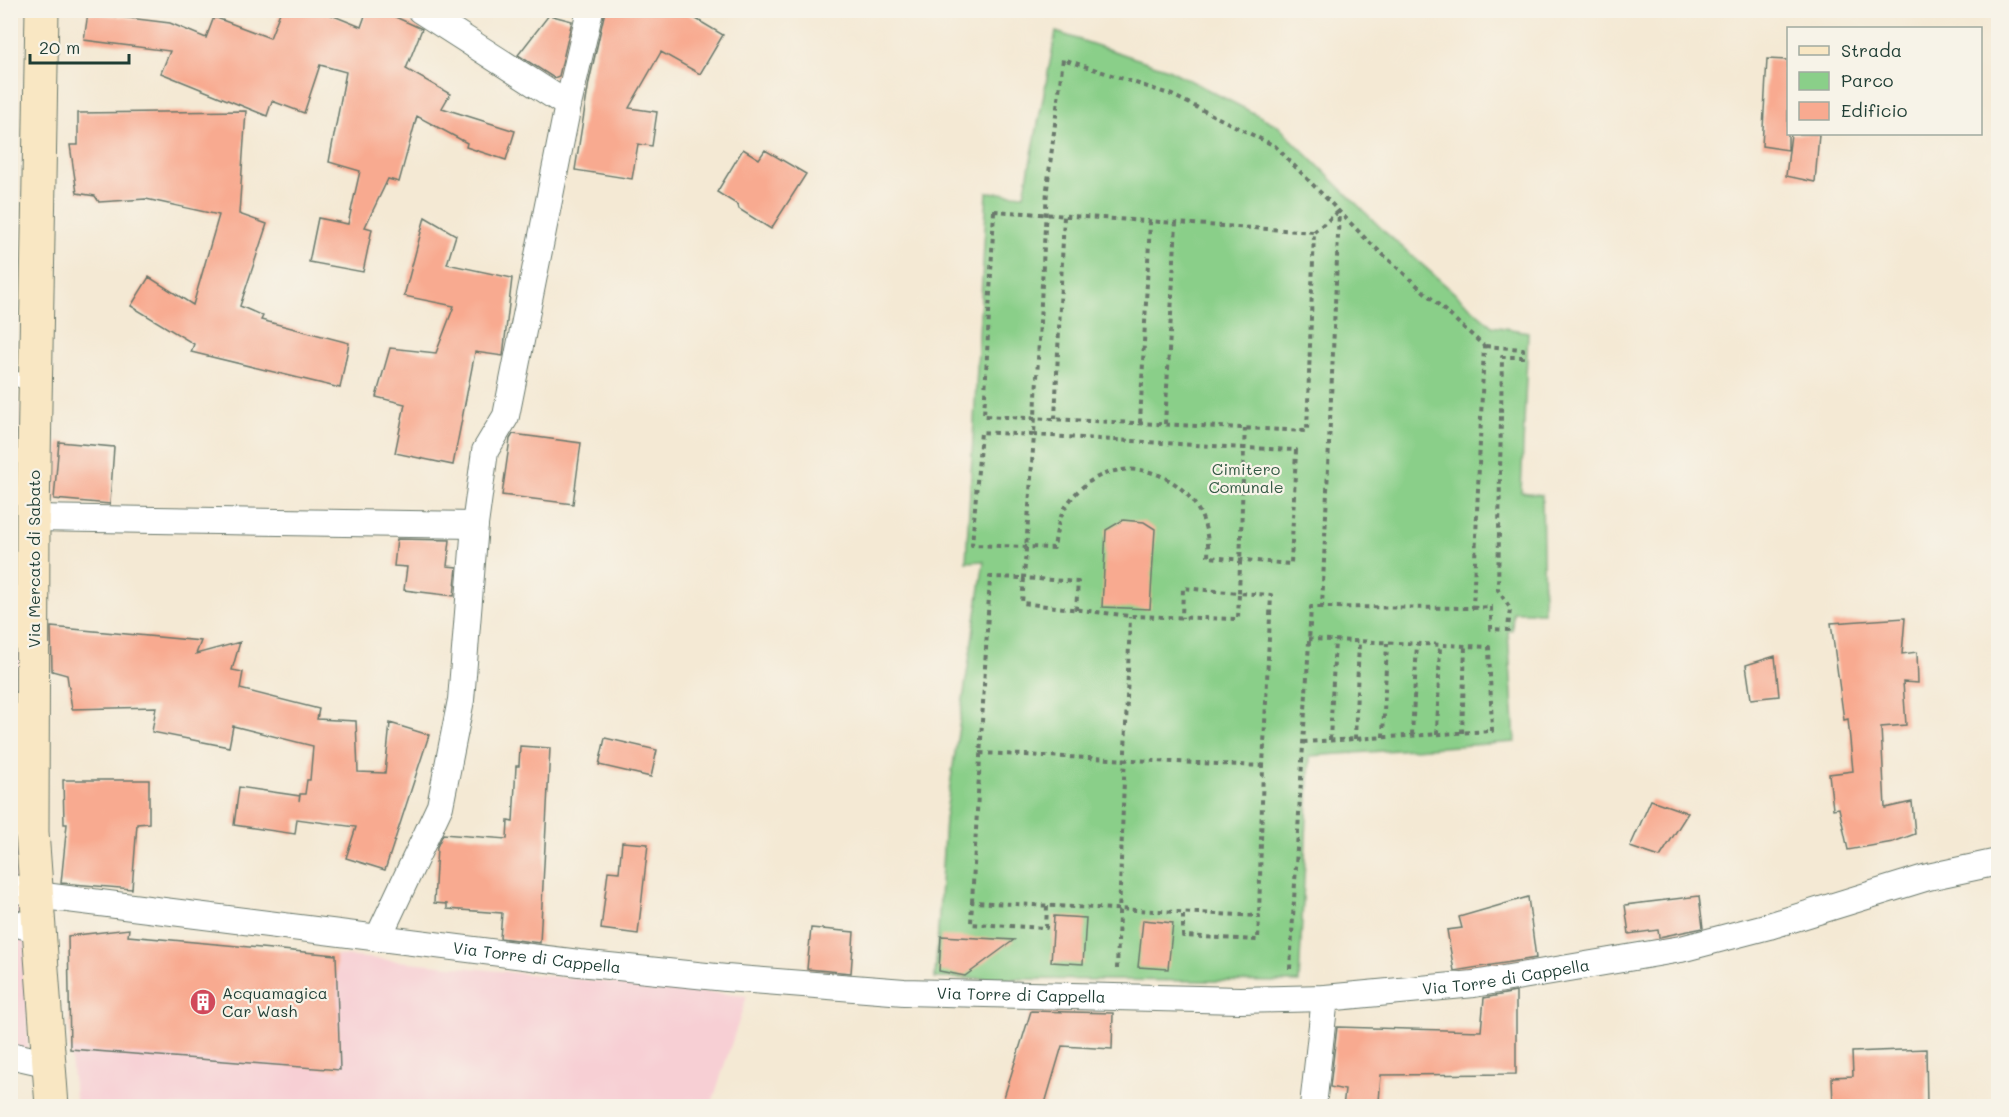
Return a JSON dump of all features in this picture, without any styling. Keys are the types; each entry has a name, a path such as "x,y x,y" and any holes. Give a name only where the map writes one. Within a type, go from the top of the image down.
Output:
{"street":[{"name":"Via Mercato di Sabato","path":"42,10 23,381 33,518 21,831 25,926 50,1064 52,1107"},
{"path":"420,10 568,105"},
{"path":"378,938 440,806 461,700 476,525 485,451 506,416 568,105 590,10"},
{"path":"33,518 476,525"},
{"name":"Via Torre di Cappella","path":"23,891 579,963 750,980 904,992 1240,1000 1325,998 1474,984 1681,949 1769,927 1928,877 1998,862"},
{"path":"1313,1107 1325,998"},
{"path":"10,1055 50,1064"}],"path":[{"path":"1245,428 1238,619 1130,616 1022,603 1036,418 1046,215 1063,59 1172,95 1275,146 1368,242 1484,346 1523,349 1523,357 1502,357 1498,590 1510,608 1508,630 1491,629 1491,608 1311,607 1288,998"},
{"path":"1314,232 1307,430 984,416 994,211 1314,232 1339,212"},
{"path":"1323,607 1339,212"},
{"path":"1055,419 1064,216"},
{"path":"1140,423 1150,222"},
{"path":"1165,424 1176,223"},
{"path":"1473,608 1484,346"},
{"path":"981,432 1034,435 1296,450 1291,564 1208,557 1206,526 1196,504 1183,489 1166,477 1144,471 1118,470 1096,477 1076,493 1064,509 1056,529 1054,548 972,545 981,432"},
{"path":"1047,906 1046,928 971,924 990,577 1078,582 1076,610"},
{"path":"1182,618 1183,588 1271,595 1258,940 1182,936 1183,913"},
{"path":"1116,997 1130,616"},
{"path":"1303,742 1492,731 1489,647 1309,639"},
{"path":"1330,740 1335,640"},
{"path":"1355,739 1359,642"},
{"path":"1383,737 1387,643"},
{"path":"1412,735 1417,644"},
{"path":"1437,734 1440,645"},
{"path":"1462,733 1465,646"},
{"path":"980,753 1263,766"},
{"path":"972,902 1259,916"}],"shaded area":[{"path":"10,393 18,395 28,1054 10,1049"},
{"path":"97,933 747,996 711,1106 76,1106 70,1049 68,936"}],"green space":[{"name":"Cimitero Comunale","path":"1056,32 1168,69 1277,125 1385,232 1492,326 1528,332 1521,492 1542,495 1544,612 1513,612 1512,630 1508,631 1515,742 1310,756 1299,982 935,978 945,819 984,561 966,562 987,192 1024,195"}],"building":[{"path":"281,10 319,10 361,27 367,10 380,10 422,29 406,69 450,94 442,108 515,131 506,160 466,147 467,143 417,116 399,182 388,179 365,227 372,229 363,272 309,262 318,218 348,224 360,171 329,162 346,72 320,65 304,113 272,101 267,116 161,73 170,51 84,40 88,13 170,23 206,38 214,17 270,38"},
{"path":"681,10 723,35 700,74 661,52 629,108 657,112 652,146 638,144 632,179 575,170 589,82 605,11"},
{"path":"549,15 572,21 559,76 554,78 518,55"},
{"path":"1767,59 1787,60 1788,150 1762,146"},
{"path":"246,111 239,214 267,224 240,306 263,316 261,320 349,343 340,388 191,352 194,344 131,306 149,277 193,305 219,215 146,199 99,202 95,196 77,193 70,145 78,145 78,113"},
{"path":"1791,135 1819,135 1815,182 1786,176"},
{"path":"743,149 759,159 765,150 806,174 771,229 717,192"},
{"path":"425,217 456,235 447,264 512,278 503,356 475,352 453,465 395,453 405,404 376,397 390,348 436,353 454,306 404,296"},
{"path":"513,434 581,443 573,504 502,495 510,439"},
{"path":"59,442 114,447 110,504 54,499"},
{"path":"1123,520 1144,522 1155,529 1150,609 1102,607 1106,530"},
{"path":"397,539 450,540 447,566 457,567 454,596 404,590 407,567 394,566"},
{"path":"1905,618 1902,654 1917,652 1918,683 1903,682 1906,725 1881,727 1885,808 1912,802 1915,834 1893,842 1848,850 1839,808 1833,809 1829,774 1853,771 1848,719 1844,720 1831,623"},
{"path":"51,627 201,641 196,654 240,642 232,670 243,672 240,689 319,709 317,719 356,721 358,772 385,773 390,723 429,735 385,870 346,858 356,827 297,819 295,834 234,825 239,787 300,796 300,794 305,794 307,780 310,780 313,746 233,726 229,747 152,732 156,707 72,709 67,675 52,671"},
{"path":"1775,656 1779,696 1751,699 1746,665"},
{"path":"605,738 657,750 651,777 599,765"},
{"path":"520,746 550,748 540,943 500,938 502,913 447,909 447,904 434,903 437,847 443,834 507,839 508,821 513,822 516,766 519,766"},
{"path":"63,780 149,780 149,823 137,824 132,889 61,883 67,824 64,824"},
{"path":"1651,800 1688,813 1660,857 1630,847"},
{"path":"622,842 648,844 638,934 601,929 608,871 619,872"},
{"path":"1699,896 1703,928 1659,937 1658,930 1629,934 1625,905"},
{"path":"1528,897 1536,958 1454,971 1447,930 1462,928 1459,917"},
{"path":"1054,916 1086,918 1083,964 1051,962"},
{"path":"1143,920 1173,923 1168,969 1138,967"},
{"path":"811,928 854,932 851,973 807,969"},
{"name":"Acquamagica Car Wash","path":"129,929 128,936 336,955 340,1070 70,1049 68,936"},
{"path":"941,936 1014,940 965,976 939,971"},
{"path":"1516,992 1516,1074 1381,1075 1379,1102 1356,1107 1343,1107 1345,1090 1330,1087 1337,1027 1481,1031 1484,998"},
{"path":"1031,1011 1113,1013 1112,1049 1062,1046 1044,1107 1001,1107"},
{"path":"1926,1049 1927,1107 1833,1107 1832,1077 1853,1076 1852,1052"}],"place":[{"name":"Acquamagica Car Wash","path":"203,1002"}]}
